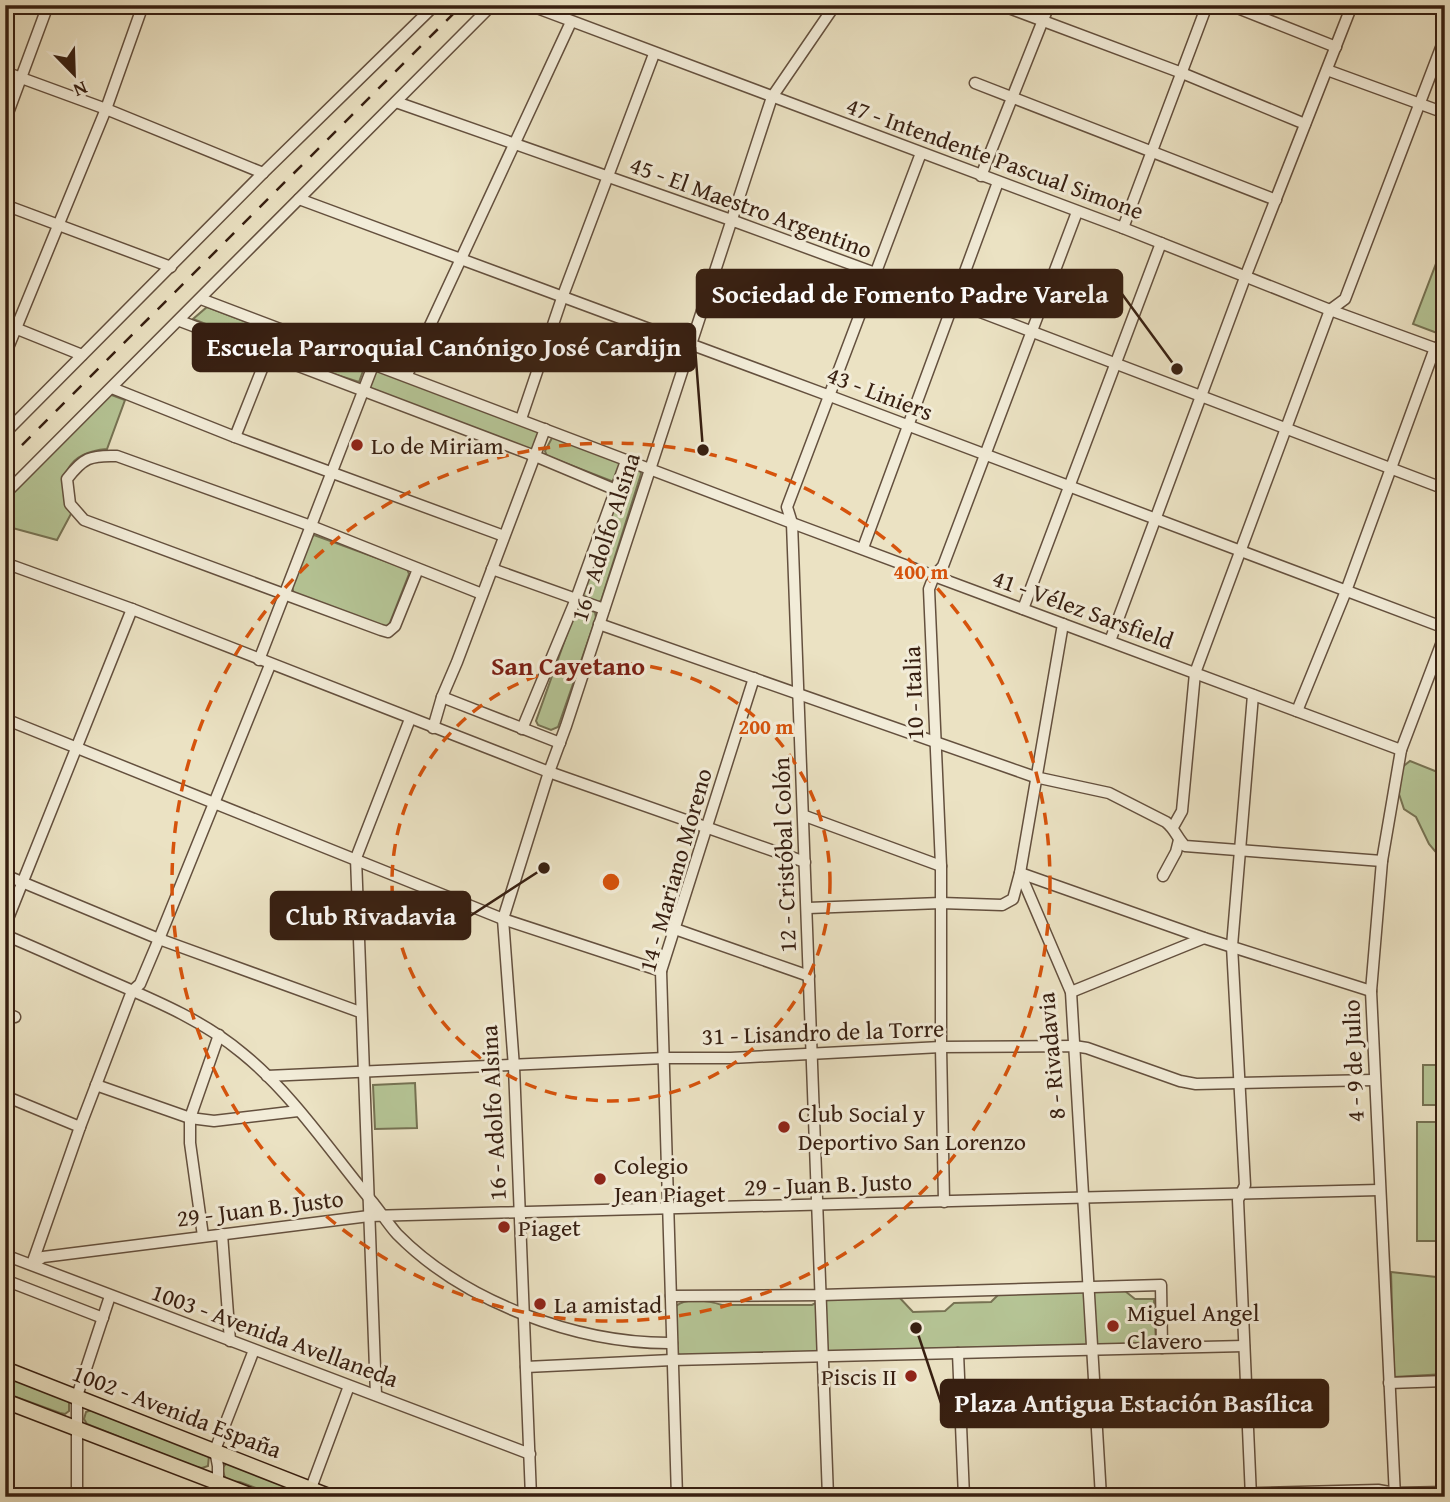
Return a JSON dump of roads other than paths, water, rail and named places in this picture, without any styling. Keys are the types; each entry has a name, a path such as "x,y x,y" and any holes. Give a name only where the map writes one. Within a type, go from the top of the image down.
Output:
{"main road":[{"name":"1002 - Avenida España","path":"5,1369 215,1450 309,1493 331,1497"},
{"path":"5,1401 77,1428 218,1491 255,1497"}],"street":[{"path":"5,121 47,5"},
{"path":"5,355 10,326 58,224 106,109 143,5"},
{"path":"5,433 262,173 435,5"},
{"path":"5,494 492,5"},
{"name":"47 - Intendente Pascual Simone","path":"529,5 1440,350"},
{"name":"16 - Adolfo Alsina","path":"531,1497 514,1067 503,919 772,97 835,5"},
{"path":"981,176 1049,5"},
{"path":"1123,228 1208,5"},
{"path":"1230,5 1336,47"},
{"path":"1110,641 1246,275 1352,5"},
{"path":"1006,7 1182,73 1305,124"},
{"path":"407,375 571,22"},
{"path":"1173,827 1182,811 1195,673 1330,310 1345,299 1445,37"},
{"path":"521,419 562,298 654,54"},
{"path":"1327,69 1445,113"},
{"path":"5,72 106,109 262,173"},
{"path":"975,83 1276,200"},
{"name":"45 - El Maestro Argentino","path":"396,102 954,302 1445,489"},
{"name":"12 - Cristóbal Colón","path":"828,1497 800,695 792,523 787,507 921,153"},
{"path":"863,548 998,182"},
{"name":"43 - Liniers","path":"299,199 1445,628"},
{"path":"5,205 171,267"},
{"name":"10 - Italia","path":"944,1202 941,866 929,589 934,576 943,566 1077,212"},
{"path":"1023,609 1161,243"},
{"name":"41 - Vélez Sarsfield","path":"201,299 407,375 626,461 1401,750"},
{"path":"180,321 535,456 616,490"},
{"path":"10,326 82,355"},
{"path":"235,436 278,329"},
{"path":"1440,350 1445,375"},
{"path":"1297,711 1346,591 1390,467 1440,350"},
{"path":"259,660 374,363"},
{"path":"111,388 504,536"},
{"path":"433,727 442,697 545,429"},
{"path":"418,569 395,626 388,632 84,520 70,504 67,479 75,468 94,455 117,456 311,527 482,594"},
{"path":"522,729 576,599 626,461"},
{"path":"5,563 549,772 805,862"},
{"path":"492,569 604,610"},
{"path":"5,926 132,610"},
{"path":"598,624 1035,777 1109,793 1173,827 1185,846 1382,861"},
{"path":"808,908 1002,905 1013,899 1020,873 1063,624"},
{"name":"4 - 9 de Julio","path":"1395,1495 1371,990 1382,861 1401,750 1445,634"},
{"path":"32,1264 132,991 140,984 270,665"},
{"name":"14 - Mariano Moreno","path":"677,1497 661,971 754,678"},
{"path":"1251,1495 1238,1200 1245,1185 1232,946 1253,695"},
{"path":"442,697 560,743"},
{"path":"5,719 503,919 661,971"},
{"path":"376,1395 356,859 410,719"},
{"path":"805,816 941,866"},
{"path":"1163,876 1176,852 1179,840"},
{"path":"1020,873 1204,938 1371,990"},
{"name":"8 - Rivadavia","path":"1020,873 1071,992 1100,1497"},
{"path":"5,876 159,939 360,1012"},
{"path":"675,929 809,976"},
{"path":"5,935 176,1011 219,1035 267,1076 396,1233 430,1261 485,1297 524,1315 570,1329 623,1339 672,1343"},
{"path":"1071,992 1204,938"},
{"path":"203,1237 190,1143 190,1118 219,1035"},
{"name":"31 - Lisandro de la Torre","path":"267,1076 941,1047 1074,1046 1196,1084 1374,1080"},
{"path":"96,1085 190,1118 214,1121 298,1111"},
{"path":"5,1096 80,1127"},
{"name":"29 - Juan B. Justo","path":"32,1264 43,1257 369,1216 1379,1190"},
{"path":"222,1234 230,1341"},
{"name":"1003 - Avenida Avellaneda","path":"5,1255 530,1454"},
{"path":"5,1280 103,1318"},
{"path":"671,1296 821,1295 1161,1285 1162,1348"},
{"path":"77,1497 77,1396 110,1296"},
{"path":"526,1367 672,1360 1244,1346"},
{"path":"218,1491 215,1450 254,1350"},
{"path":"958,1353 964,1497"},
{"path":"1389,1383 1445,1381"},
{"path":"309,1493 349,1386"},
{"path":"1100,1497 1378,1490 1395,1495"},
{"path":"1380,1497 1445,1492"}],"railway":[{"path":"5,462 462,5"}],"place":[{"name":"Sociedad de Fomento Padre Varela","path":"1177,369"},
{"name":"Lo de Miriam","path":"357,445"},
{"name":"Escuela Parroquial Canónigo José Cardijn","path":"703,450"},
{"name":"Club Rivadavia","path":"544,868"},
{"name":"Club Social y Deportivo San Lorenzo","path":"784,1127"},
{"name":"Colegio Jean Piaget","path":"600,1179"},
{"name":"Piaget","path":"504,1227"},
{"name":"La amistad","path":"540,1304"},
{"name":"Miguel Angel Clavero","path":"1113,1326"},
{"name":"Plaza Antigua Estación Basílica","path":"916,1328"},
{"name":"Piscis II","path":"911,1376"}],"district":[{"name":"San Cayetano","path":"568,665"}]}
